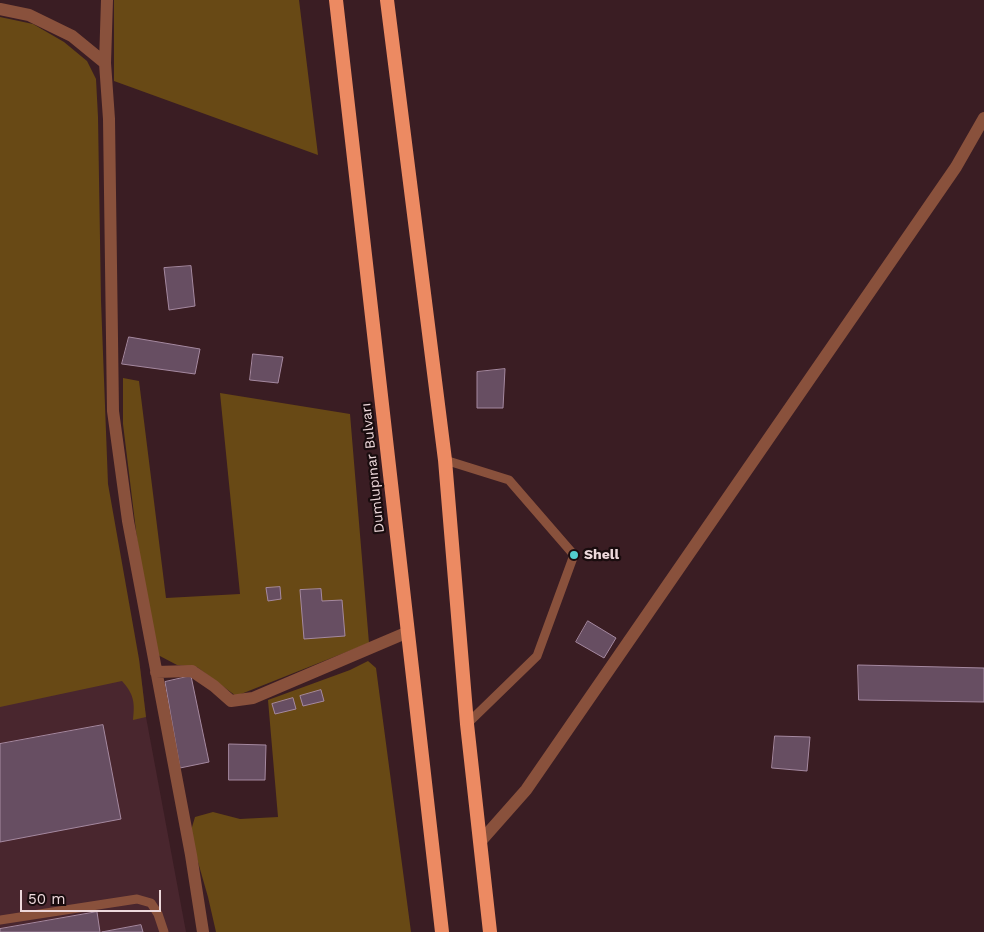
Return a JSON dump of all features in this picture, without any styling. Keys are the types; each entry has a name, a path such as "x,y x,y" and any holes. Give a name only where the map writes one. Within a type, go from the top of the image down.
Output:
{"highway":[{"name":"Dumlupınar Bulvarı","path":"336,0 442,932"},
{"path":"387,0 445,460 466,724 490,932"}],"street":[{"path":"106,0 105,63 108,119 113,411 128,521 192,856 203,932"},
{"path":"0,9 29,15 72,36 105,63"},
{"path":"480,842 526,790 950,175 984,118"},
{"path":"156,672 192,671 214,686 231,701 253,698 408,632"}],"lane":[{"path":"445,460 509,480 574,556 537,656 466,724"},
{"path":"0,920 137,899 151,903 158,914 164,932"}],"shaded area":[{"path":"114,0 299,0 318,155 114,81"},
{"path":"0,17 33,24 64,42 87,61 96,79 101,301 108,484 139,659 146,717 133,720 133,699 122,681 0,707"},
{"path":"123,378 139,381 166,598 240,594 220,393 350,414 369,643 236,696 197,667 177,665 158,655 138,547 123,424"},
{"path":"139,659 146,717 186,932 0,932 0,689"},
{"path":"368,661 376,668 411,932 216,932 190,834 195,817 213,812 240,819 278,817 268,700 350,670"}],"building":[{"path":"191,266 195,306 169,310 164,268"},
{"path":"129,337 200,349 195,374 122,364"},
{"path":"253,354 283,357 278,383 250,380"},
{"path":"505,369 503,408 477,408 477,372"},
{"path":"280,587 281,599 268,601 266,588"},
{"path":"321,589 322,601 342,600 345,636 304,639 300,590"},
{"path":"588,621 616,638 604,658 576,642"},
{"path":"858,665 984,668 984,702 859,700"},
{"path":"191,676 209,762 180,768 165,682"},
{"path":"321,690 324,701 303,706 300,696"},
{"path":"293,698 296,709 275,714 272,704"},
{"path":"103,725 121,819 0,842 0,744"},
{"path":"775,736 810,737 807,771 772,768"},
{"path":"229,744 266,745 265,780 229,780"},
{"path":"97,912 100,932 0,932 0,929"},
{"path":"141,925 143,932 102,932"}],"place":[{"name":"Shell","path":"574,555"}]}
